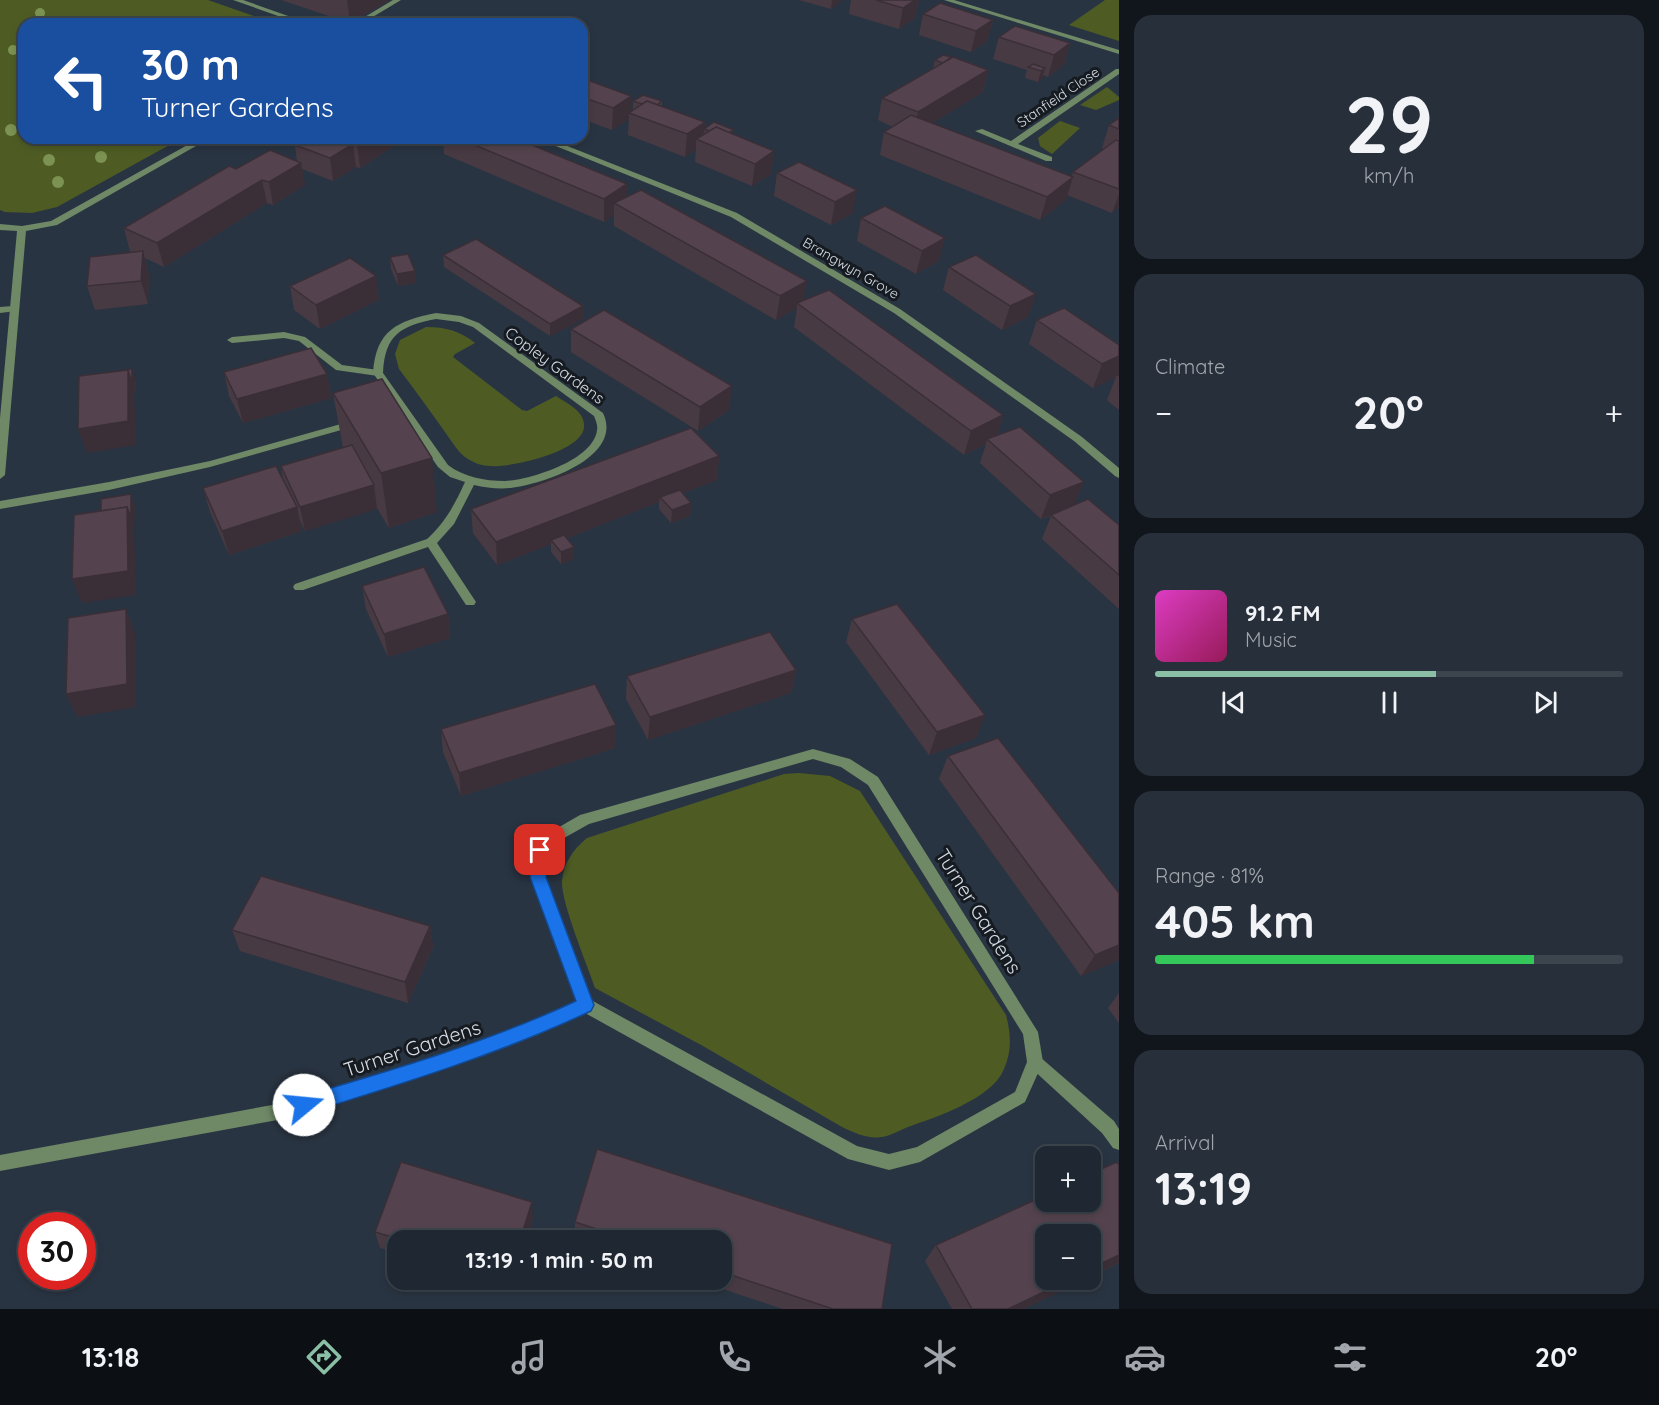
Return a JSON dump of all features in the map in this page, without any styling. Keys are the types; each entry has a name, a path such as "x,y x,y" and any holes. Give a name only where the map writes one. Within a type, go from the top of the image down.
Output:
{"street":[{"path":"236,0 290,18"},
{"path":"366,18 398,0"},
{"path":"947,0 1119,52"},
{"name":"Stanfield Close","path":"1012,144 1119,71"},
{"name":"Stanfield Close","path":"979,131 1049,159"},
{"path":"0,227 22,230 54,224 196,144"},
{"name":"Brangwyn Grove","path":"555,144 734,215 897,311 1078,439 1119,474"},
{"path":"0,475 13,309 22,230"},
{"path":"0,310 13,309"},
{"name":"Copley Gardens","path":"449,316 476,325 599,415 605,424 603,436 597,447 555,471 514,484 484,483 446,469 403,409 378,373 381,345 387,336 398,328 424,318 449,316"},
{"path":"232,340 284,335 302,339 339,368 378,373"},
{"path":"392,412 403,409"},
{"path":"0,505 110,486 210,464 369,419"},
{"path":"299,587 431,542 444,531 458,509 471,480"},
{"path":"431,542 470,603"},
{"name":"Turner Gardens","path":"0,1163 283,1111 431,1066 530,1031 585,1005 538,877 540,850 552,838 585,819 813,754 844,764 873,781 1030,1032 1035,1062"},
{"path":"585,1005 854,1154 889,1162 920,1154 1020,1097 1035,1062 1108,1127 1119,1142"}],"green space":[{"path":"0,0 208,0 260,18 18,18 18,144 171,144 57,207 32,213 0,210"},
{"path":"1105,0 1119,0 1119,41 1069,25"},
{"path":"1107,87 1119,97 1119,100 1096,110 1080,105"},
{"path":"1060,121 1080,128 1052,154 1040,146 1038,138"},
{"path":"426,327 452,330 475,343 453,357 522,410 527,411 556,396 569,404 583,419 582,434 561,450 530,461 487,466 465,457 459,452 399,369 395,354 400,340"},
{"path":"784,774 830,776 860,791 1006,1015 1008,1022 1010,1042 1007,1062 998,1080 976,1098 948,1112 885,1136 866,1136 842,1127 703,1046 595,988 566,904 562,881 565,868 573,852 587,838"}],"building":[{"path":"876,0 915,0 903,8"},
{"path":"940,3 993,20 976,31 923,14"},
{"path":"1015,26 1070,43 1054,55 999,37"},
{"path":"943,55 951,57 943,63 935,60"},
{"path":"953,57 988,70 918,112 882,98"},
{"path":"1033,64 1045,68 1041,71 1028,67"},
{"path":"588,80 631,96 613,108 588,99"},
{"path":"643,95 662,101 657,105 647,101 642,104 633,101"},
{"path":"647,101 705,122 687,134 629,113"},
{"path":"911,115 1073,177 1047,197 884,132"},
{"path":"1119,118 1119,129 1109,125"},
{"path":"714,122 734,130 729,133 716,127 710,131 704,129"},
{"path":"716,127 774,151 755,164 696,139"},
{"path":"1116,140 1119,141 1119,189 1073,172"},
{"path":"297,144 353,144 330,158 295,145"},
{"path":"472,144 530,144 627,184 604,199"},
{"path":"270,150 301,163 269,182 262,180 157,243 124,228 229,166 236,169"},
{"path":"799,162 857,190 835,202 777,173"},
{"path":"641,190 807,281 780,296 614,203"},
{"path":"885,206 945,238 922,251 861,218"},
{"path":"476,239 583,306 550,324 443,255"},
{"path":"143,251 141,281 87,286 90,257"},
{"path":"408,254 415,271 397,274 390,257"},
{"path":"976,255 1036,294 1010,306 949,267"},
{"path":"350,258 376,276 316,305 290,286"},
{"path":"829,290 1003,415 971,431 797,303"},
{"path":"1064,308 1119,345 1119,356 1102,364 1037,320"},
{"path":"604,310 732,386 700,407 571,329"},
{"path":"311,348 327,374 237,399 224,372"},
{"path":"132,369 132,380 128,370 91,375"},
{"path":"128,370 128,421 78,429 79,376"},
{"path":"382,379 432,458 381,473 333,393"},
{"path":"1020,427 1084,482 1050,495 987,439"},
{"path":"691,428 719,456 496,542 471,509"},
{"path":"352,445 374,485 300,507 281,466"},
{"path":"276,466 297,507 222,531 203,488"},
{"path":"680,490 691,503 672,510 660,497"},
{"path":"131,494 131,517 127,507 101,511 101,499"},
{"path":"1088,499 1119,525 1119,575 1051,515"},
{"path":"127,507 128,571 72,579 74,515"},
{"path":"564,535 574,547 561,552 551,540"},
{"path":"424,567 448,614 384,634 362,586"},
{"path":"897,604 985,715 937,732 852,619"},
{"path":"126,609 127,684 66,694 68,618"},
{"path":"770,632 796,670 650,717 627,676"},
{"path":"595,684 616,725 459,773 441,729"},
{"path":"998,738 1119,893 1119,945 1095,955 948,756"},
{"path":"261,876 430,926 405,982 232,930"},
{"path":"597,1149 892,1244 882,1309 833,1309 732,1275 732,1230 599,1230 575,1222"},
{"path":"401,1162 532,1202 523,1230 387,1230 387,1236 375,1232"},
{"path":"1117,1162 1119,1165 1119,1255 1101,1264 1101,1224 1035,1224 1035,1290 1048,1290 1008,1309 972,1309 936,1245 1035,1200 1035,1212 1101,1212 1101,1169"}],"route":[{"path":"304,1105 431,1066 530,1031 585,1005 538,877 540,850"}]}
